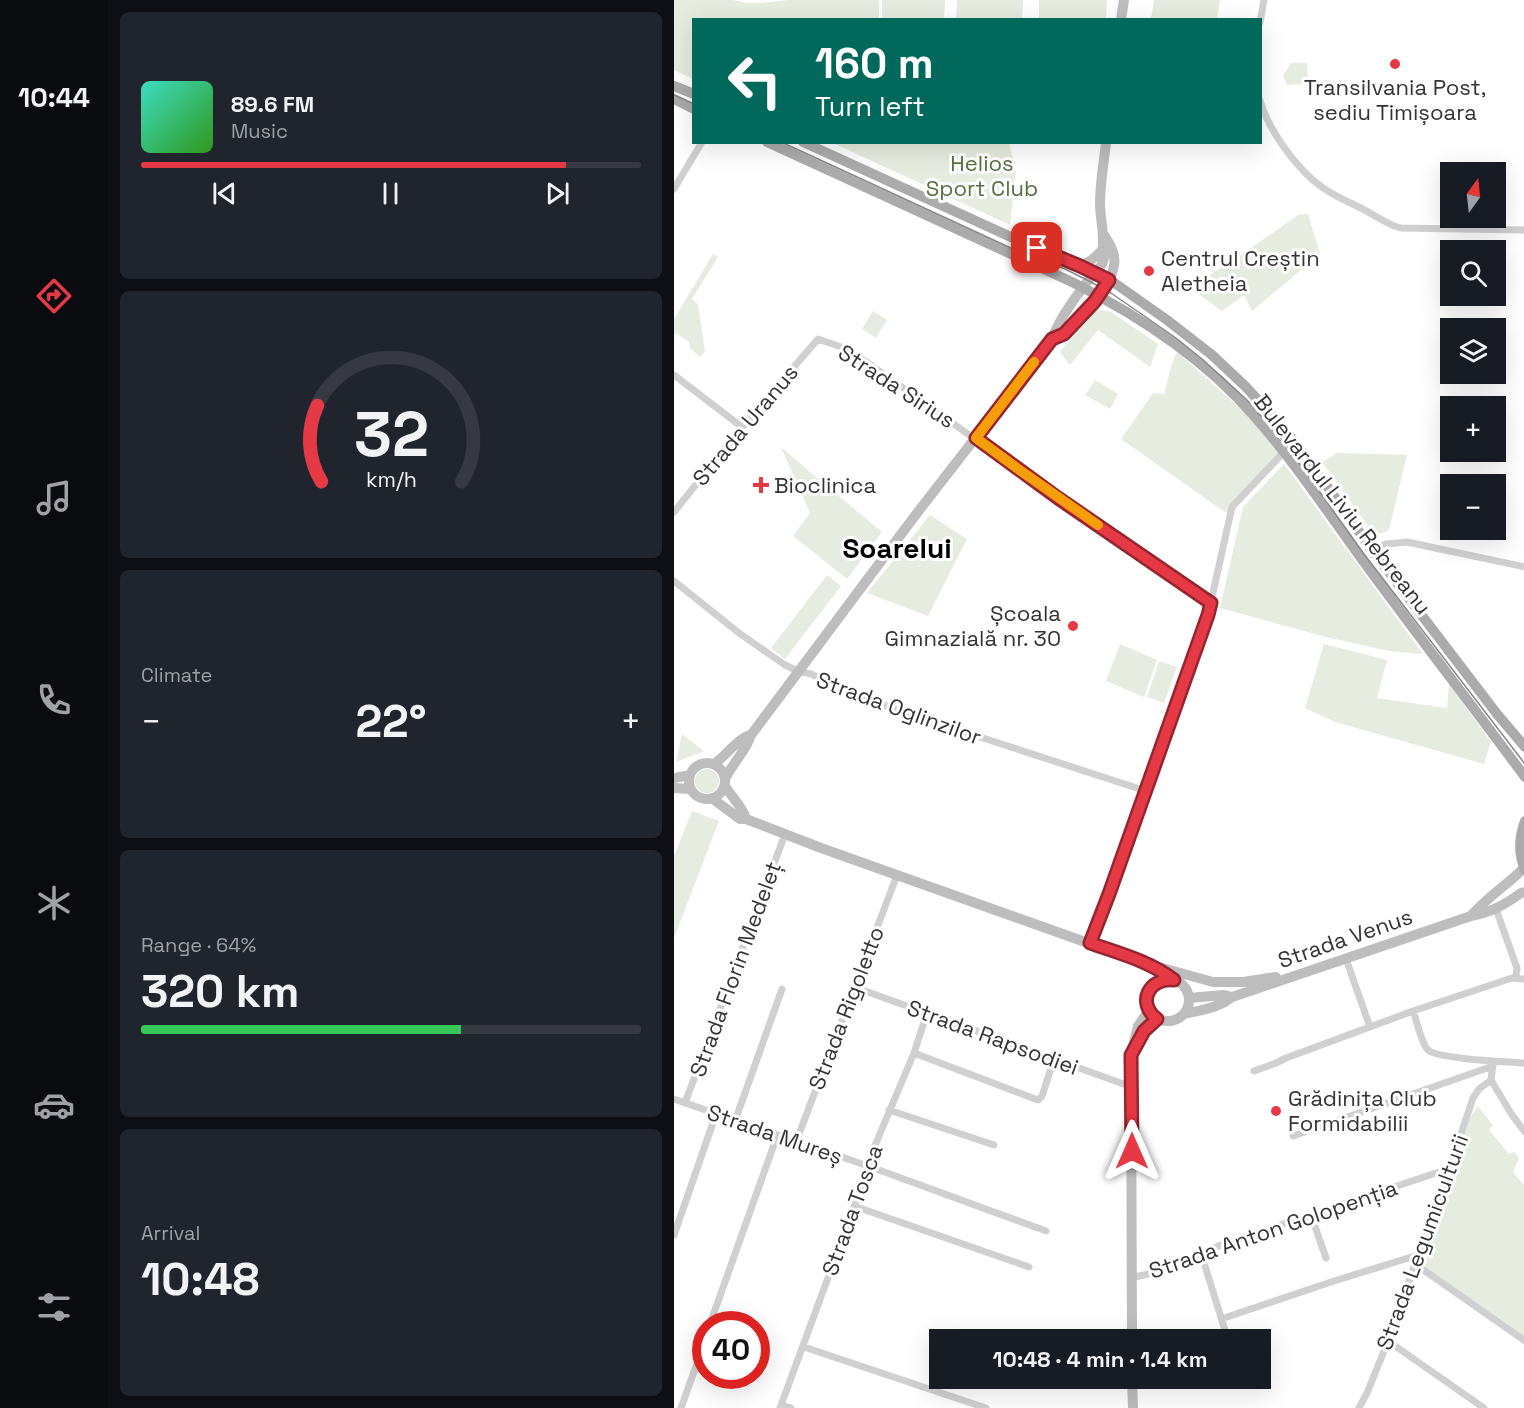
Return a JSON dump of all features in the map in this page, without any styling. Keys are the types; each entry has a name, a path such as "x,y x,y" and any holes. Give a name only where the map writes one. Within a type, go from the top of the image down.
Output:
{"main road":[{"path":"1121,18 1124,0"},
{"path":"674,86 692,93"},
{"path":"674,99 692,108"},
{"name":"Bulevardul Liviu Rebreanu","path":"771,144 1099,295 1164,335 1185,351 1253,415 1284,452 1524,777"},
{"name":"Bulevardul Liviu Rebreanu","path":"807,144 1109,280 1167,320 1212,355 1246,386 1282,425 1372,550 1524,747"},
{"path":"751,735 745,736 714,764 702,764 693,770 689,780 690,789 697,797 713,799 718,796 730,770 751,735 797,671 1052,339 1055,329 1083,287 1102,266 1104,247 1100,203 1106,144"},
{"path":"1052,339 1064,334 1099,295 1109,280 1114,259 1109,242 1103,235"},
{"path":"1080,266 1098,256 1104,247"},
{"path":"714,764 722,770 725,783 736,803 745,813 746,819"},
{"path":"674,778 690,775"},
{"path":"674,788 690,789"},
{"path":"713,799 740,819 746,819 1159,970 1174,980 1184,987 1189,998 1184,1014 1173,1021 1165,1022 1157,1019 1149,1010 1146,999 1153,985 1166,979 1174,980"},
{"path":"1524,821 1520,842 1520,855 1524,869"},
{"name":"Strada Venus","path":"1471,916 1524,869"},
{"name":"Strada Venus","path":"1184,1014 1211,1008 1232,997 1471,916 1486,914 1524,892"},
{"path":"1135,960 1213,982 1243,982 1295,975"},
{"path":"1135,960 1153,985"},
{"name":"Strada Venus","path":"1189,998 1224,995 1232,997"},
{"path":"1132,1329 1131,1055 1138,1026 1149,1010"},
{"path":"1131,1055 1144,1031 1157,1019"},
{"path":"1132,1389 1133,1408"}],"street":[{"path":"1261,18 1264,0"},
{"path":"1262,105 1267,119 1282,144 1310,177 1327,191 1394,226 1524,230"},
{"path":"674,189 701,144"},
{"name":"Strada Uranus","path":"674,512 742,427 818,339"},
{"name":"Strada Sirius","path":"818,339 844,348 868,363 1072,508 1211,603"},
{"path":"674,375 742,427"},
{"path":"1090,943 1208,615 1232,507 1284,452"},
{"path":"1372,550 1386,544 1407,542 1524,567"},
{"name":"Strada Oglinzilor","path":"674,581 739,633 797,671 811,674 860,697 982,739 1146,791"},
{"name":"Strada Florin Medeleț","path":"685,1103 785,834"},
{"name":"Strada Rigoletto","path":"796,1142 897,875"},
{"path":"1496,909 1517,968 1516,977"},
{"path":"1346,959 1370,1027"},
{"path":"1254,1071 1413,1011 1516,977 1524,979"},
{"name":"Strada Rapsodiei","path":"854,987 1132,1087"},
{"path":"735,1121 782,989"},
{"path":"1413,1011 1425,1045 1432,1053 1493,1063 1524,1063"},
{"name":"Strada Tosca","path":"781,1406 868,1166 914,1053 927,1013"},
{"path":"914,1053 1038,1100 1042,1096 1054,1059"},
{"path":"1493,1063 1491,1080 1524,1132"},
{"path":"1293,1136 1493,1063"},
{"name":"Strada Legumiculturii","path":"1359,1408 1388,1341 1473,1098 1479,1089 1491,1080"},
{"name":"Strada Mureș","path":"674,1099 1046,1231"},
{"path":"889,1110 994,1145"},
{"path":"674,1235 716,1114"},
{"path":"715,1311 777,1136"},
{"name":"Strada Anton Golopenția","path":"1131,1278 1156,1272 1223,1244 1448,1169"},
{"path":"854,1206 1029,1267"},
{"path":"1311,1215 1326,1258"},
{"path":"1201,1254 1225,1329"},
{"path":"1227,1317 1418,1255"},
{"path":"1415,1264 1524,1341"},
{"path":"1388,1341 1484,1408"},
{"path":"803,1347 986,1408"},
{"path":"681,1408 692,1377"},
{"path":"781,1406 791,1408"}],"green space":[{"path":"674,0 733,0 761,3 788,0 879,0 879,18 692,18 692,79 674,70"},
{"path":"882,0 945,0 944,18 882,18"},
{"path":"957,0 1023,0 1022,18 956,18"},
{"path":"1039,0 1107,0 1106,18 1039,18"},
{"path":"1154,0 1220,0 1217,18 1151,18"},
{"path":"1291,63 1307,63 1308,84 1287,85 1283,76"},
{"name":"Helios Sport Club","path":"835,144 1009,144 1016,171 1010,225"},
{"path":"1308,214 1320,254 1252,311 1244,295 1222,311 1190,288 1298,215"},
{"path":"713,254 718,257 692,299 698,304 705,351 700,357 690,348 689,342 676,333 674,335 674,319"},
{"path":"1097,309 1111,312 1158,344 1150,367 1098,330 1070,365 1060,352"},
{"path":"873,311 887,320 876,338 862,329"},
{"path":"1177,352 1284,452 1229,515 1121,439 1153,393 1164,394"},
{"path":"1095,380 1118,394 1110,409 1085,395"},
{"path":"781,447 882,532 847,579 793,536 810,513"},
{"path":"1337,453 1407,455 1389,530 1375,536 1322,462"},
{"path":"1284,464 1423,654 1389,651 1326,637 1220,608 1243,507"},
{"path":"930,515 967,539 928,616 867,593"},
{"path":"827,575 841,586 785,659 771,648"},
{"path":"1120,644 1157,660 1144,697 1106,681"},
{"path":"1324,644 1387,660 1377,698 1447,708 1449,684 1491,742 1484,764 1335,722 1305,708"},
{"path":"1159,661 1177,667 1164,703 1147,697"},
{"path":"682,734 704,751 676,762"},
{"path":"707,769 712,770 718,776 718,786 712,792 707,793 702,792 696,786 695,781 696,776 702,770"},
{"path":"692,811 719,821 674,938 674,856"},
{"path":"1478,1106 1493,1125 1489,1130 1509,1154 1514,1152 1519,1158 1513,1172 1524,1185 1524,1338 1419,1263 1470,1118"}],"tram line":[{"path":"674,95 692,103"},
{"path":"785,144 1013,249 1089,281 1111,293 1202,359 1247,400 1285,443 1364,554 1525,764"}],"slow traffic":[{"path":"1034,362 976,438 1098,525"}],"place":[{"name":"Transilvania Post, sediu Timișoara","path":"1395,64"},
{"name":"Centrul Creștin Aletheia","path":"1149,271"},
{"name":"Bioclinica","path":"761,485"},
{"name":"Școala Gimnazială nr. 30","path":"1073,626"},
{"name":"Grădinița Club Formidabilii","path":"1276,1111"}],"district":[{"name":"Soarelui","path":"897,548"}],"route":[{"path":"1037,248 1109,280 1095,301 1064,334 1052,339 976,438 1058,498 1211,603 1090,943 1159,970 1174,980 1159,981 1148,992 1147,1007 1157,1019 1144,1031 1131,1055 1132,1151"}]}
